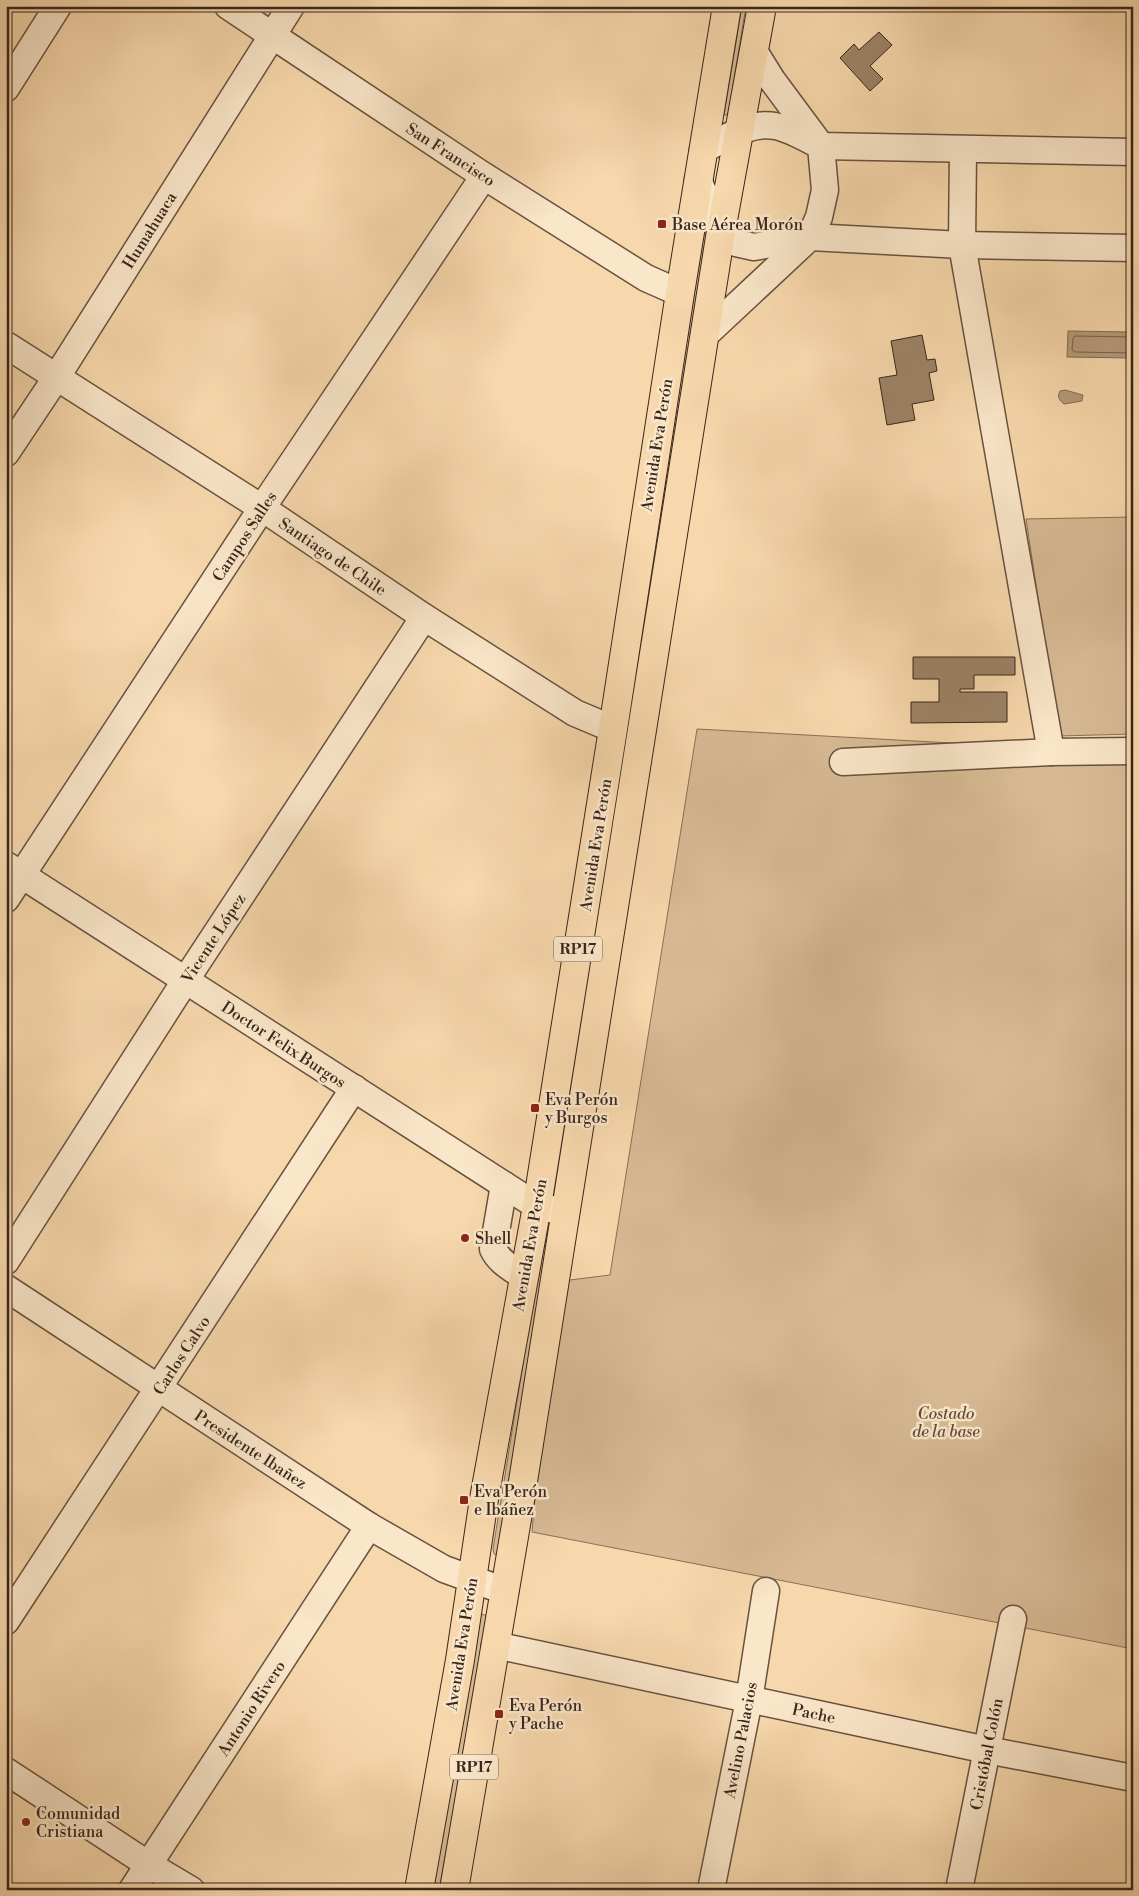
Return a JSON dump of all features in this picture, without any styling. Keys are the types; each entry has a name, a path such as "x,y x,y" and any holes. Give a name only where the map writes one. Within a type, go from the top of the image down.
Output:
{"main road":[{"name":"Avenida Eva Perón","path":"419,1890 537,1206 702,150 727,6"},
{"name":"Avenida Eva Perón","path":"454,1890 505,1591 721,231 762,6"}],"street":[{"path":"6,88 58,6"},
{"name":"San Francisco","path":"228,6 484,176 646,278 680,292"},
{"name":"Humahuaca","path":"6,453 56,378 291,6"},
{"path":"704,336 810,237 819,217 826,190 821,146 772,80 754,51"},
{"path":"702,150 740,131 756,126 775,126 821,146 1133,152"},
{"path":"962,150 962,245 1051,752"},
{"name":"Campos Salles","path":"6,900 14,870 262,508 484,176"},
{"path":"698,180 721,231 736,243 754,247 810,237 962,245 1133,248"},
{"name":"Santiago de Chile","path":"6,344 56,378 262,508 424,617 575,713 613,729"},
{"name":"Vicente López","path":"6,1261 185,981 424,617"},
{"path":"843,762 1051,752 1133,751"},
{"name":"Doctor Felix Burgos","path":"14,870 537,1206 565,1212"},
{"name":"Carlos Calvo","path":"6,1621 354,1088"},
{"path":"504,1185 493,1249 501,1261 524,1277"},
{"name":"Presidente Ibañez","path":"6,1288 369,1526 444,1569 505,1591"},
{"name":"Antonio Rivero","path":"132,1890 369,1526"},
{"name":"Avelino Palacios","path":"711,1890 749,1700 766,1590"},
{"name":"Cristóbal Colón","path":"959,1890 1013,1619"},
{"name":"Pache","path":"495,1645 987,1750 1133,1778"},
{"path":"6,1771 191,1890"}],"green space":[{"path":"742,6 746,6 728,115 724,115"},
{"path":"704,232 709,233 560,1173 554,1174"},
{"path":"1133,517 1133,734 1059,736 1026,519"},
{"name":"Costado de la base","path":"697,729 1133,753 1133,1649 532,1532 554,1282 610,1275"},
{"path":"543,1241 547,1243 498,1555 494,1554 493,1549"},
{"path":"481,1614 489,1616 439,1890 433,1890"}],"water":[{"path":"1068,331 1132,332 1131,358 1067,357"},
{"path":"1065,390 1083,395 1082,401 1064,404 1060,400 1059,395 1060,391"}],"building":[{"path":"879,32 892,45 870,66 883,79 870,91 840,58 854,44 859,50"},
{"path":"922,335 927,360 935,359 937,371 929,373 934,400 912,404 915,420 887,425 879,378 897,375 891,341"},
{"path":"913,657 1015,657 1015,675 974,675 974,689 960,689 960,692 1007,692 1007,722 911,723 911,702 939,702 939,679 913,679"}],"place":[{"name":"Base Aérea Morón","path":"662,224"},
{"name":"Eva Perón y Burgos","path":"535,1108"},
{"name":"Shell","path":"465,1238"},
{"name":"Eva Perón e Ibáñez","path":"464,1500"},
{"name":"Eva Perón y Pache","path":"499,1714"},
{"name":"Comunidad Cristiana","path":"26,1822"}]}
